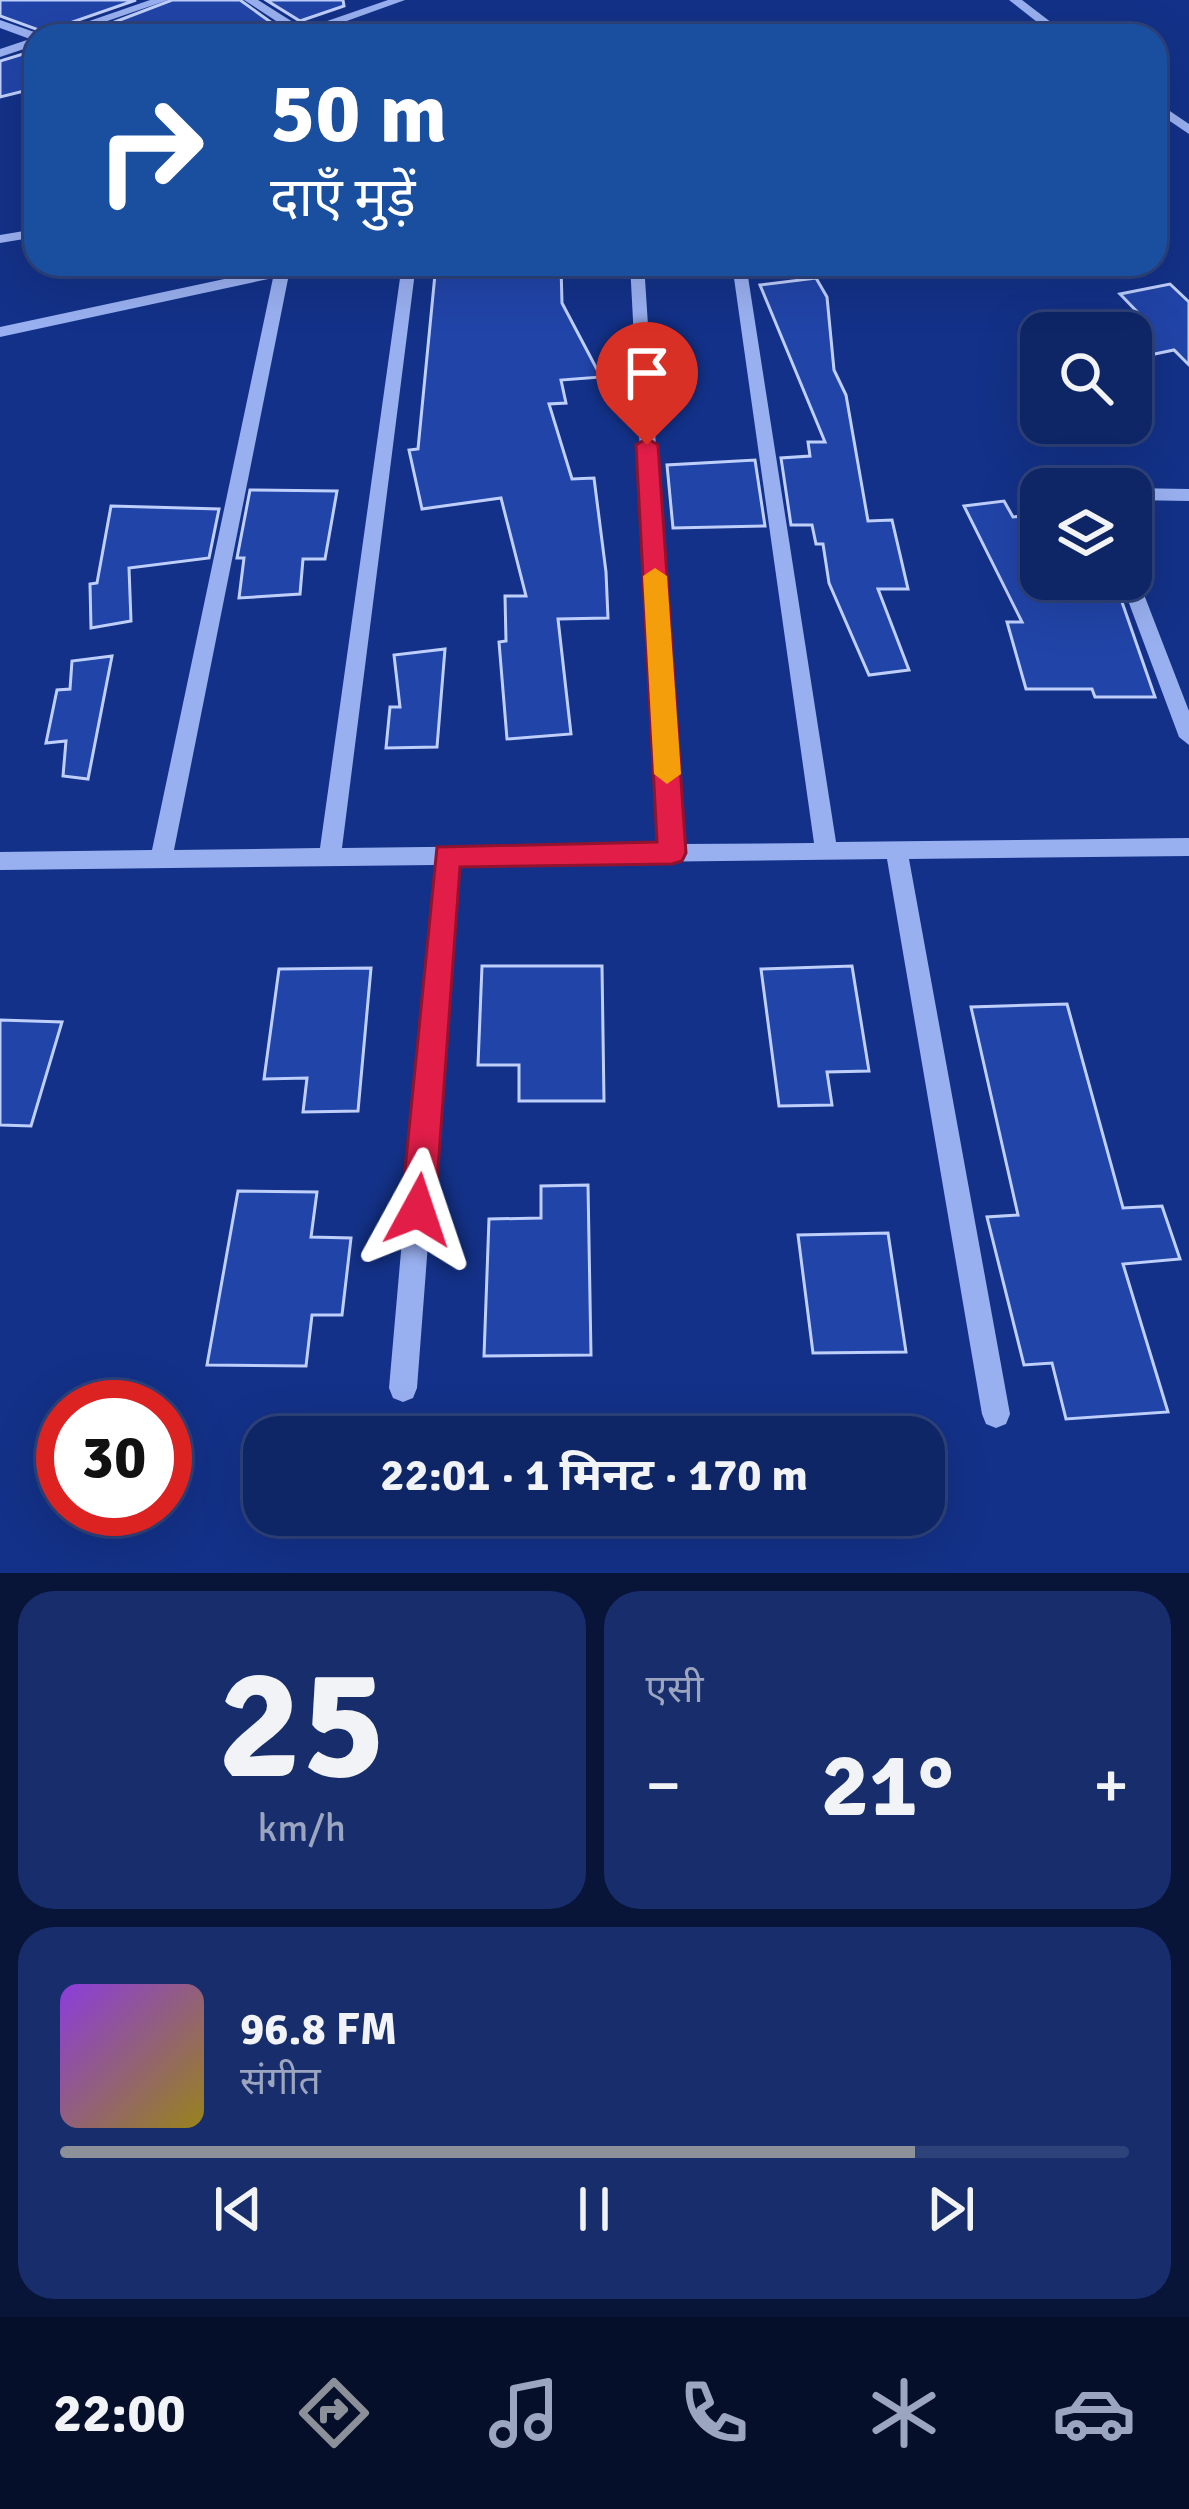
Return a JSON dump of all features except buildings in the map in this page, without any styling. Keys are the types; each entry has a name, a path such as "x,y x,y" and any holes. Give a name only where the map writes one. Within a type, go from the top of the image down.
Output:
{"street":[{"path":"89,24 162,0"},
{"path":"250,0 289,24"},
{"path":"330,24 399,0"},
{"path":"1015,0 1047,24"},
{"path":"0,332 259,276"},
{"path":"161,859 281,276"},
{"path":"331,857 408,276"},
{"path":"638,276 672,853"},
{"path":"742,276 826,851"},
{"path":"1152,494 1189,495"},
{"path":"1137,600 1189,737"},
{"path":"0,861 1189,847"},
{"path":"896,850 996,1414"},
{"path":"403,1388 447,855"}],"slow traffic":[{"path":"655,576 667,774"}],"route":[{"path":"418,1210 447,855 672,853 647,445"}]}
